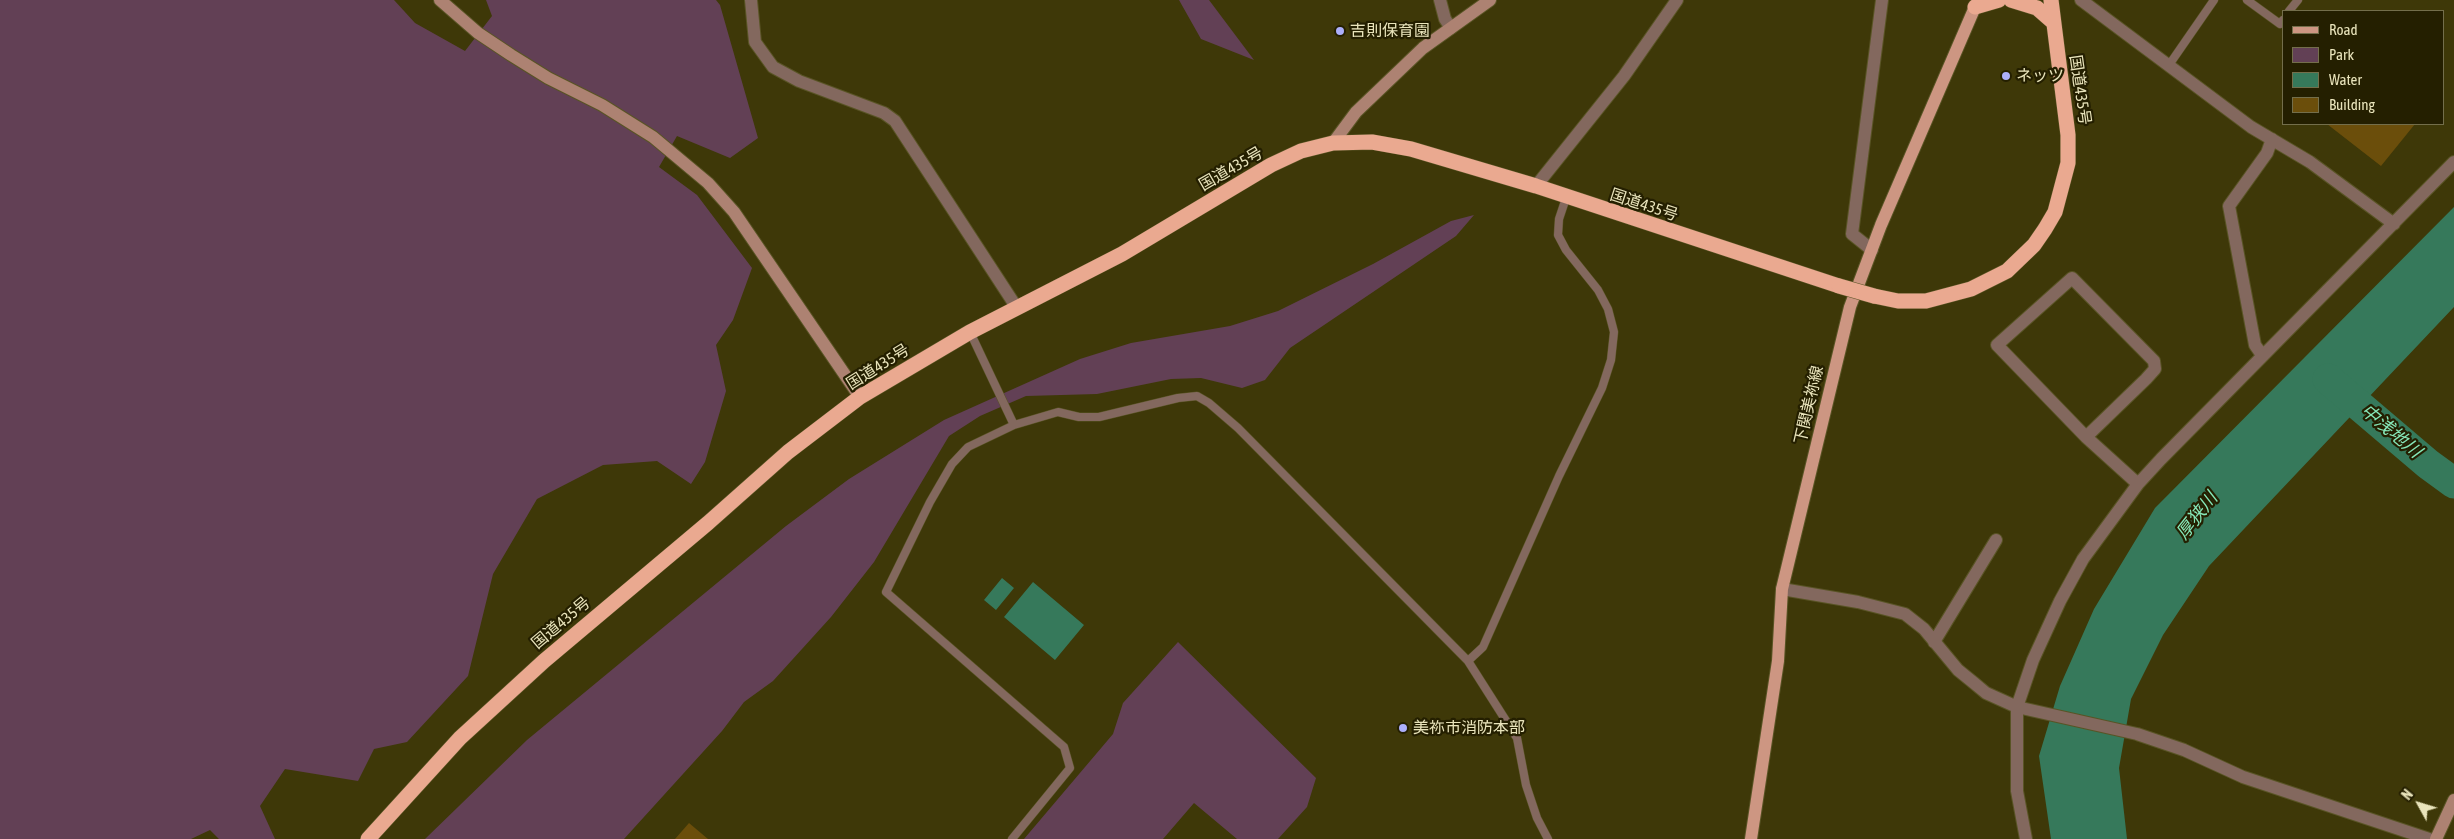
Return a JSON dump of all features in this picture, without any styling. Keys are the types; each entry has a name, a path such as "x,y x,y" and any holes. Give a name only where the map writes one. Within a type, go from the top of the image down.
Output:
{"highway":[{"path":"1976,4 1999,0"},
{"path":"2011,0 2037,8 2053,22"},
{"name":"国道435号","path":"368,839 460,738 544,660 708,523 788,452 860,397 970,332 1122,254 1271,165 1301,152 1333,143 1372,142 1412,148 1536,186 1566,198 1874,296 1898,302 1926,301 1970,290 2007,271 2028,251 2045,229 2058,204 2068,163 2068,135 2051,0"}],"main road":[{"name":"下関美祢線","path":"1751,839 1778,661 1782,589 1846,325 1872,250 1976,4"}],"street":[{"path":"440,0 478,33 511,55 548,78 602,105 653,137 708,184 734,212 860,397"},
{"path":"751,0 755,42 773,67 799,81 884,112 895,121 1017,308"},
{"path":"1440,0 1445,19 1451,28"},
{"path":"1333,143 1356,112 1423,48 1490,0"},
{"path":"1536,186 1624,76 1677,0"},
{"path":"1872,250 1852,234 1882,0"},
{"path":"2081,0 2251,128 2310,162 2394,224"},
{"path":"2262,355 2255,345 2229,206 2267,153 2272,139"},
{"path":"2026,839 2017,791 2017,707 2033,660 2060,601 2083,559 2138,484 2262,355 2454,162"},
{"path":"2086,437 2146,379 2154,369 2154,361 2072,278 1997,345 2086,437 2138,484"},
{"path":"1934,642 1996,540"},
{"path":"1782,589 1892,610 1911,619 1924,629 1958,670 1986,692 2017,707 2137,734 2184,750 2243,777 2429,839"},
{"path":"2436,839 2454,800"}],"lane":[{"path":"2169,65 2214,0"},
{"path":"2247,0 2280,24 2282,21"},
{"path":"2290,10 2298,0"},
{"path":"1468,661 1483,647 1559,476 1602,388 1610,360 1614,332 1608,309 1598,290 1566,250 1558,235 1558,219 1566,198"},
{"path":"970,332 1014,425"},
{"path":"1012,839 1070,768 1064,747 886,592 930,502 952,464 968,447 1014,425 1058,412 1079,417 1099,417 1178,398 1197,396 1209,403 1238,428 1468,661 1517,738 1526,785 1548,839"}],"green space":[{"path":"0,0 394,0 415,23 465,51 492,16 486,0 716,0 720,5 758,138 730,158 677,136 659,167 697,195 752,268 733,320 716,345 726,391 705,462 691,484 657,461 603,465 537,499 493,574 468,676 407,742 374,749 358,781 285,769 260,806 275,839 219,839 210,830 191,839 0,839"},
{"path":"1179,0 1209,0 1254,60 1201,39"},
{"path":"1474,215 1456,236 1290,348 1265,380 1242,388 1201,378 1171,379 1097,394 1026,396 980,416 949,436 874,562 831,617 773,681 744,702 722,731 624,839 425,839 527,740 786,526 849,479 944,420 1080,359 1131,343 1230,326 1278,311 1373,264 1451,221"},
{"path":"1178,642 1316,778 1307,807 1278,839 1237,839 1194,803 1163,839 1024,839 1113,734 1123,703"}],"water":[{"name":"厚狭川","path":"2454,207 2454,307 2209,566 2163,635 2131,699 2119,768 2127,839 2051,839 2039,756 2060,686 2094,609 2155,508"},
{"path":"1002,578 1014,588 996,610 984,600"},
{"path":"1033,582 1084,625 1055,660 1004,617"}],"building":[{"path":"2328,125 2414,125 2381,166"},
{"path":"689,823 708,839 675,839"}],"waterway":[{"name":"中浅地川","path":"2328,379 2428,464 2454,483"}],"place":[{"name":"吉則保育園","path":"1340,31"},
{"name":"ネッツ","path":"2006,76"},
{"name":"美祢市消防本部","path":"1403,728"}]}
